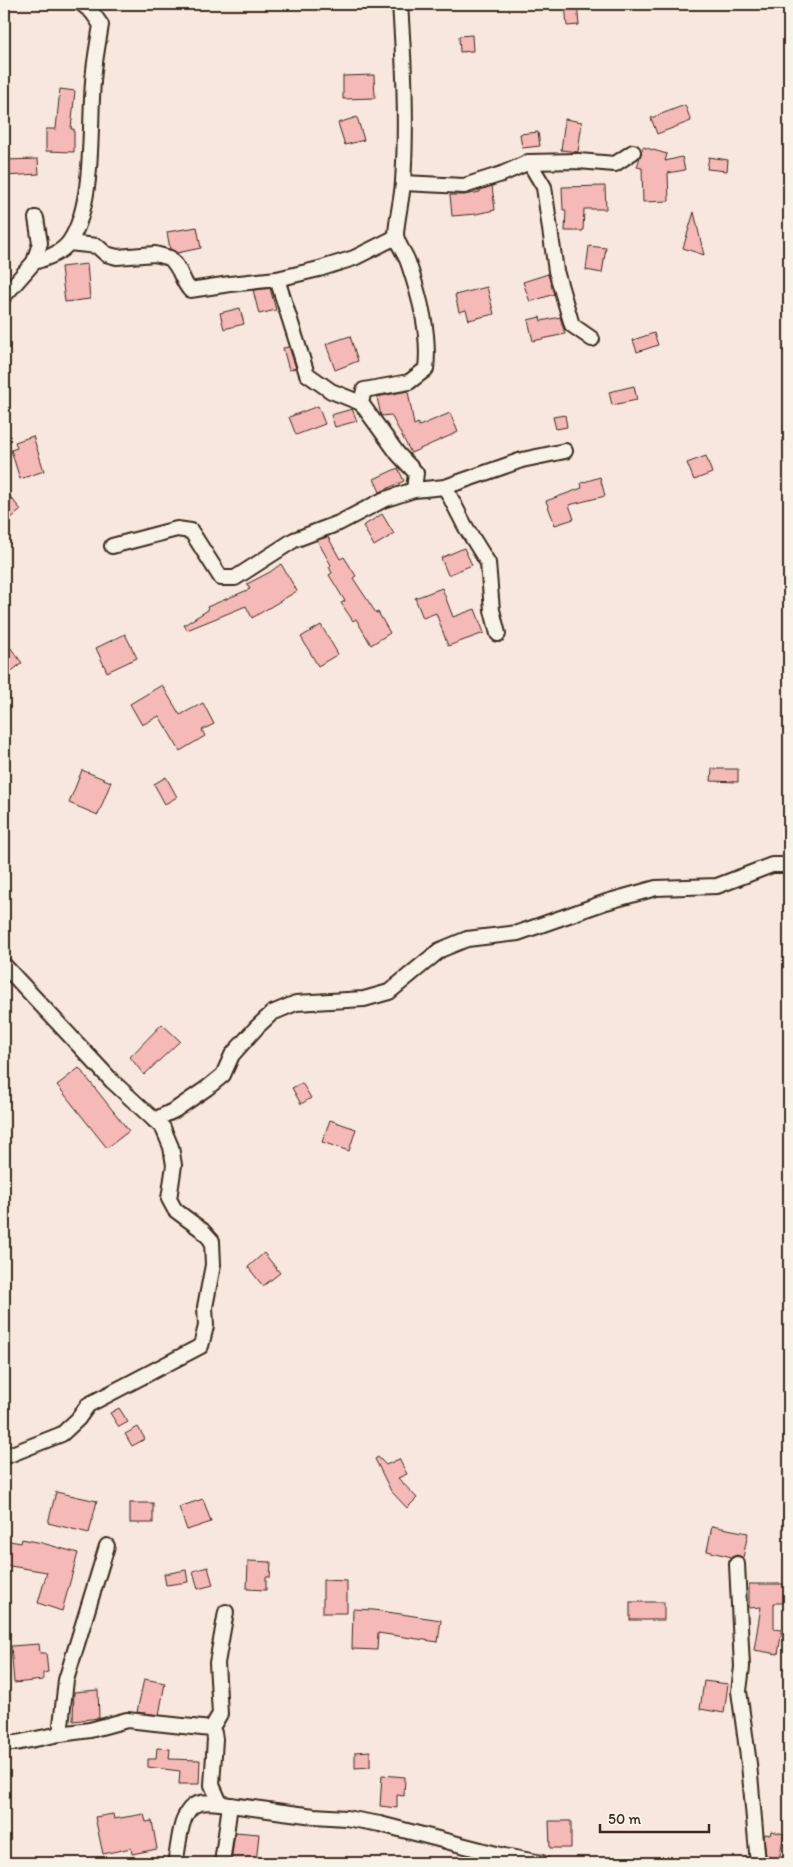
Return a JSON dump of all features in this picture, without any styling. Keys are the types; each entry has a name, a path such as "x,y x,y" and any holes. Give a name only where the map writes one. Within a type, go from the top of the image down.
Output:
{"street":[{"path":"34,262 53,256 69,242 80,220 89,171 93,81 101,25 92,12 82,4"},
{"path":"361,403 364,390 410,382 426,369 428,348 423,314 408,261 396,236 403,183 405,120 404,50 400,4"},
{"path":"403,183 464,186 502,174 529,162 578,161 615,164 633,152"},
{"path":"529,162 544,187 556,271 572,326 592,339"},
{"path":"4,296 34,262 40,243 36,218"},
{"path":"69,242 97,246 106,254 117,257 155,254 170,258 182,274 184,284 190,290 277,279 320,269 354,258 396,236"},
{"path":"277,279 307,374 331,391 361,403 398,454 416,473 414,490"},
{"path":"112,546 177,529 191,531 221,578 235,578 294,540 339,523 383,500 414,490 445,487 522,460 565,451"},
{"path":"445,487 465,526 488,563 492,610 498,634"},
{"path":"154,1120 176,1110 208,1088 223,1074 232,1055 257,1027 272,1014 296,1003 364,999 389,992 440,950 467,938 518,933 606,902 656,888 717,886 772,866 789,865"},
{"path":"4,965 112,1082 163,1128 171,1147 174,1165 169,1199 175,1210 202,1230 212,1241 213,1265 205,1307 206,1326 201,1346 88,1405 78,1419 62,1434 11,1456 4,1457"},
{"path":"60,1734 66,1680 107,1546"},
{"path":"737,1564 742,1667 739,1692 749,1764 758,1863"},
{"path":"210,1729 220,1714 217,1663 226,1612"},
{"path":"4,1743 16,1743 90,1730 127,1720 210,1729 214,1733 215,1739 212,1785 225,1804 222,1863"},
{"path":"175,1863 185,1816 193,1806 206,1802 372,1822 433,1836 504,1856 542,1863"}],"building":[{"path":"565,4 577,4 579,25 567,26"},
{"path":"472,35 473,51 460,52 459,36"},
{"path":"374,75 375,98 343,99 343,76"},
{"path":"60,89 75,91 71,129 74,129 74,152 46,151 46,129 56,129"},
{"path":"685,105 691,121 657,134 651,118"},
{"path":"357,117 364,140 345,145 338,123"},
{"path":"565,119 582,122 578,152 561,150"},
{"path":"538,132 540,146 522,148 520,134"},
{"path":"643,147 667,154 665,161 682,157 685,170 668,173 669,201 643,202 642,168 637,167"},
{"path":"709,157 728,160 727,171 707,169"},
{"path":"38,159 39,174 4,176 4,160"},
{"path":"492,186 495,210 452,216 450,195 480,192 480,190"},
{"path":"605,186 606,209 584,209 583,231 565,231 566,210 563,210 562,187"},
{"path":"694,212 704,255 683,248"},
{"path":"197,227 201,248 177,253 170,249 167,232"},
{"path":"589,246 606,248 602,273 586,270"},
{"path":"87,264 90,299 65,302 61,267"},
{"path":"548,274 554,294 530,302 523,282"},
{"path":"487,287 494,314 469,320 466,310 459,312 455,295"},
{"path":"270,288 276,310 259,314 253,290"},
{"path":"240,308 244,324 224,329 220,313"},
{"path":"540,317 541,321 560,317 565,334 533,341 528,320"},
{"path":"654,333 658,345 637,352 633,340"},
{"path":"350,336 358,361 335,370 326,344"},
{"path":"289,347 296,368 289,370 283,348"},
{"path":"634,386 637,400 612,405 609,392"},
{"path":"408,391 414,425 418,423 419,426 450,413 458,432 411,453 391,415 381,416 377,397"},
{"path":"318,406 325,424 296,435 289,417"},
{"path":"352,409 357,421 335,427 331,415"},
{"path":"565,415 567,427 556,429 553,417"},
{"path":"33,436 44,471 20,479 11,450 17,448 15,442"},
{"path":"706,456 712,473 694,480 687,463"},
{"path":"398,468 404,481 380,492 374,479"},
{"path":"600,477 605,496 569,505 574,519 555,525 546,501 582,488 581,483"},
{"path":"4,489 21,510 4,524"},
{"path":"382,514 394,534 374,546 363,526"},
{"path":"328,537 340,559 344,557 356,576 353,578 376,613 378,612 390,633 371,645 356,619 353,621 341,603 345,601 329,575 332,573 329,567 331,565 317,540"},
{"path":"464,548 472,565 448,575 441,558"},
{"path":"281,564 297,591 252,618 246,606 187,630 184,625 208,610 207,607 250,589 247,584"},
{"path":"442,588 453,617 475,609 484,633 448,646 436,613 423,618 415,598"},
{"path":"321,625 338,654 318,666 301,637"},
{"path":"125,634 137,658 107,672 96,648"},
{"path":"4,639 22,663 4,677"},
{"path":"162,685 180,715 203,703 214,724 202,730 205,736 180,751 159,716 142,725 130,704"},
{"path":"712,769 738,769 738,782 711,781"},
{"path":"82,770 111,782 98,815 69,803"},
{"path":"166,777 177,797 165,804 154,784"},
{"path":"162,1024 180,1041 144,1075 130,1057"},
{"path":"79,1068 129,1131 107,1148 57,1085"},
{"path":"302,1083 311,1098 301,1104 292,1088"},
{"path":"330,1120 356,1129 349,1151 322,1142"},
{"path":"264,1253 280,1273 263,1286 248,1267"},
{"path":"119,1408 128,1422 119,1427 110,1413"},
{"path":"138,1427 145,1439 132,1446 125,1434"},
{"path":"378,1457 386,1465 399,1459 407,1474 398,1478 417,1498 407,1508 391,1491 375,1459"},
{"path":"56,1492 97,1501 89,1533 48,1523"},
{"path":"203,1499 211,1522 187,1530 179,1507"},
{"path":"130,1503 153,1503 153,1523 130,1523"},
{"path":"712,1526 748,1533 743,1558 737,1555 732,1557 707,1551"},
{"path":"22,1539 78,1553 62,1611 38,1603 47,1572 4,1565 4,1540 21,1543"},
{"path":"248,1561 271,1562 270,1577 266,1577 266,1590 247,1589"},
{"path":"208,1567 213,1585 198,1589 193,1571"},
{"path":"186,1570 188,1582 166,1585 164,1574"},
{"path":"323,1580 347,1581 347,1613 323,1613"},
{"path":"749,1584 785,1584 785,1603 774,1603 774,1629 782,1630 778,1654 754,1650 761,1607 749,1608"},
{"path":"630,1602 664,1602 664,1620 630,1620"},
{"path":"353,1609 374,1610 441,1620 438,1642 378,1633 377,1650 352,1649"},
{"path":"39,1644 40,1653 46,1653 48,1672 43,1673 43,1680 14,1683 11,1646"},
{"path":"144,1679 165,1683 159,1715 137,1712"},
{"path":"704,1681 728,1684 724,1713 700,1709"},
{"path":"98,1690 99,1718 73,1721 74,1692"},
{"path":"157,1748 170,1749 169,1759 200,1760 199,1784 179,1784 180,1771 148,1767 148,1759 156,1759"},
{"path":"370,1751 370,1767 355,1768 355,1752"},
{"path":"382,1775 405,1777 404,1796 397,1795 397,1808 380,1806"},
{"path":"113,1814 114,1819 144,1814 146,1822 152,1821 157,1849 132,1854 131,1848 103,1854 95,1817"},
{"path":"549,1821 571,1821 571,1848 550,1848"},
{"path":"771,1831 784,1834 779,1859 766,1856 764,1837 765,1834 770,1835"},
{"path":"235,1832 259,1834 256,1863 231,1863"}]}
